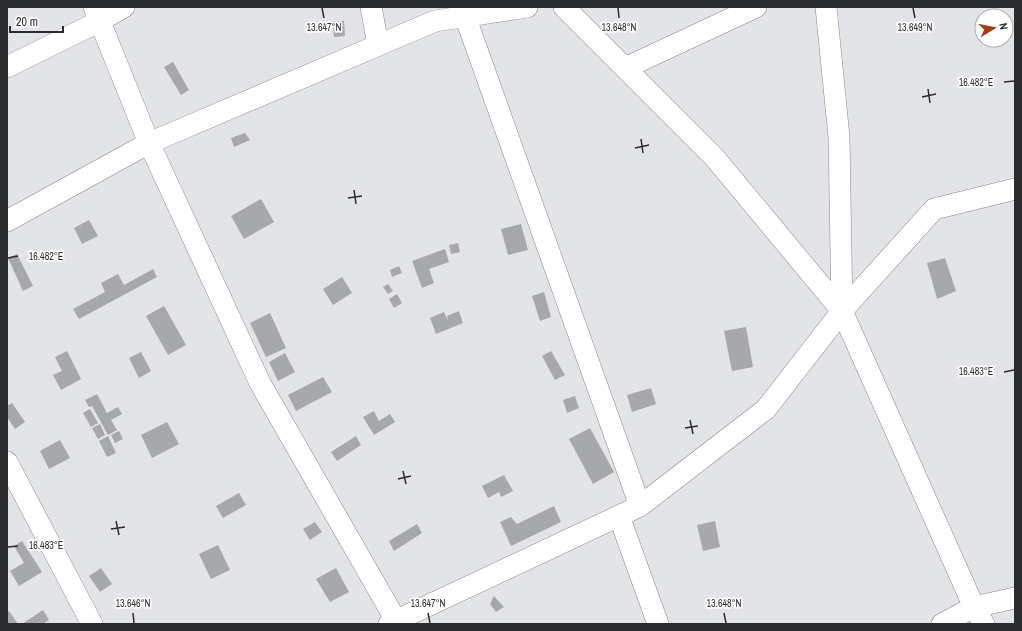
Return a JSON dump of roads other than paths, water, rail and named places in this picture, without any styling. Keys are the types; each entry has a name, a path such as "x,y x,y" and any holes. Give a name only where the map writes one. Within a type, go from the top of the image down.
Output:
{"street":[{"path":"7,67 97,14 124,7"},
{"path":"372,7 378,45"},
{"path":"7,221 149,143 435,21 527,7"},
{"path":"564,7 714,157 842,311 979,615"},
{"path":"625,68 756,7"},
{"path":"826,7 839,137 842,311"},
{"path":"97,14 149,143 260,383 394,623 640,506 766,409 842,311 934,209 1015,189"},
{"path":"465,16 640,506"},
{"path":"7,462 92,624"},
{"path":"619,516 658,624"},
{"path":"942,624 979,615 1015,598"}]}
